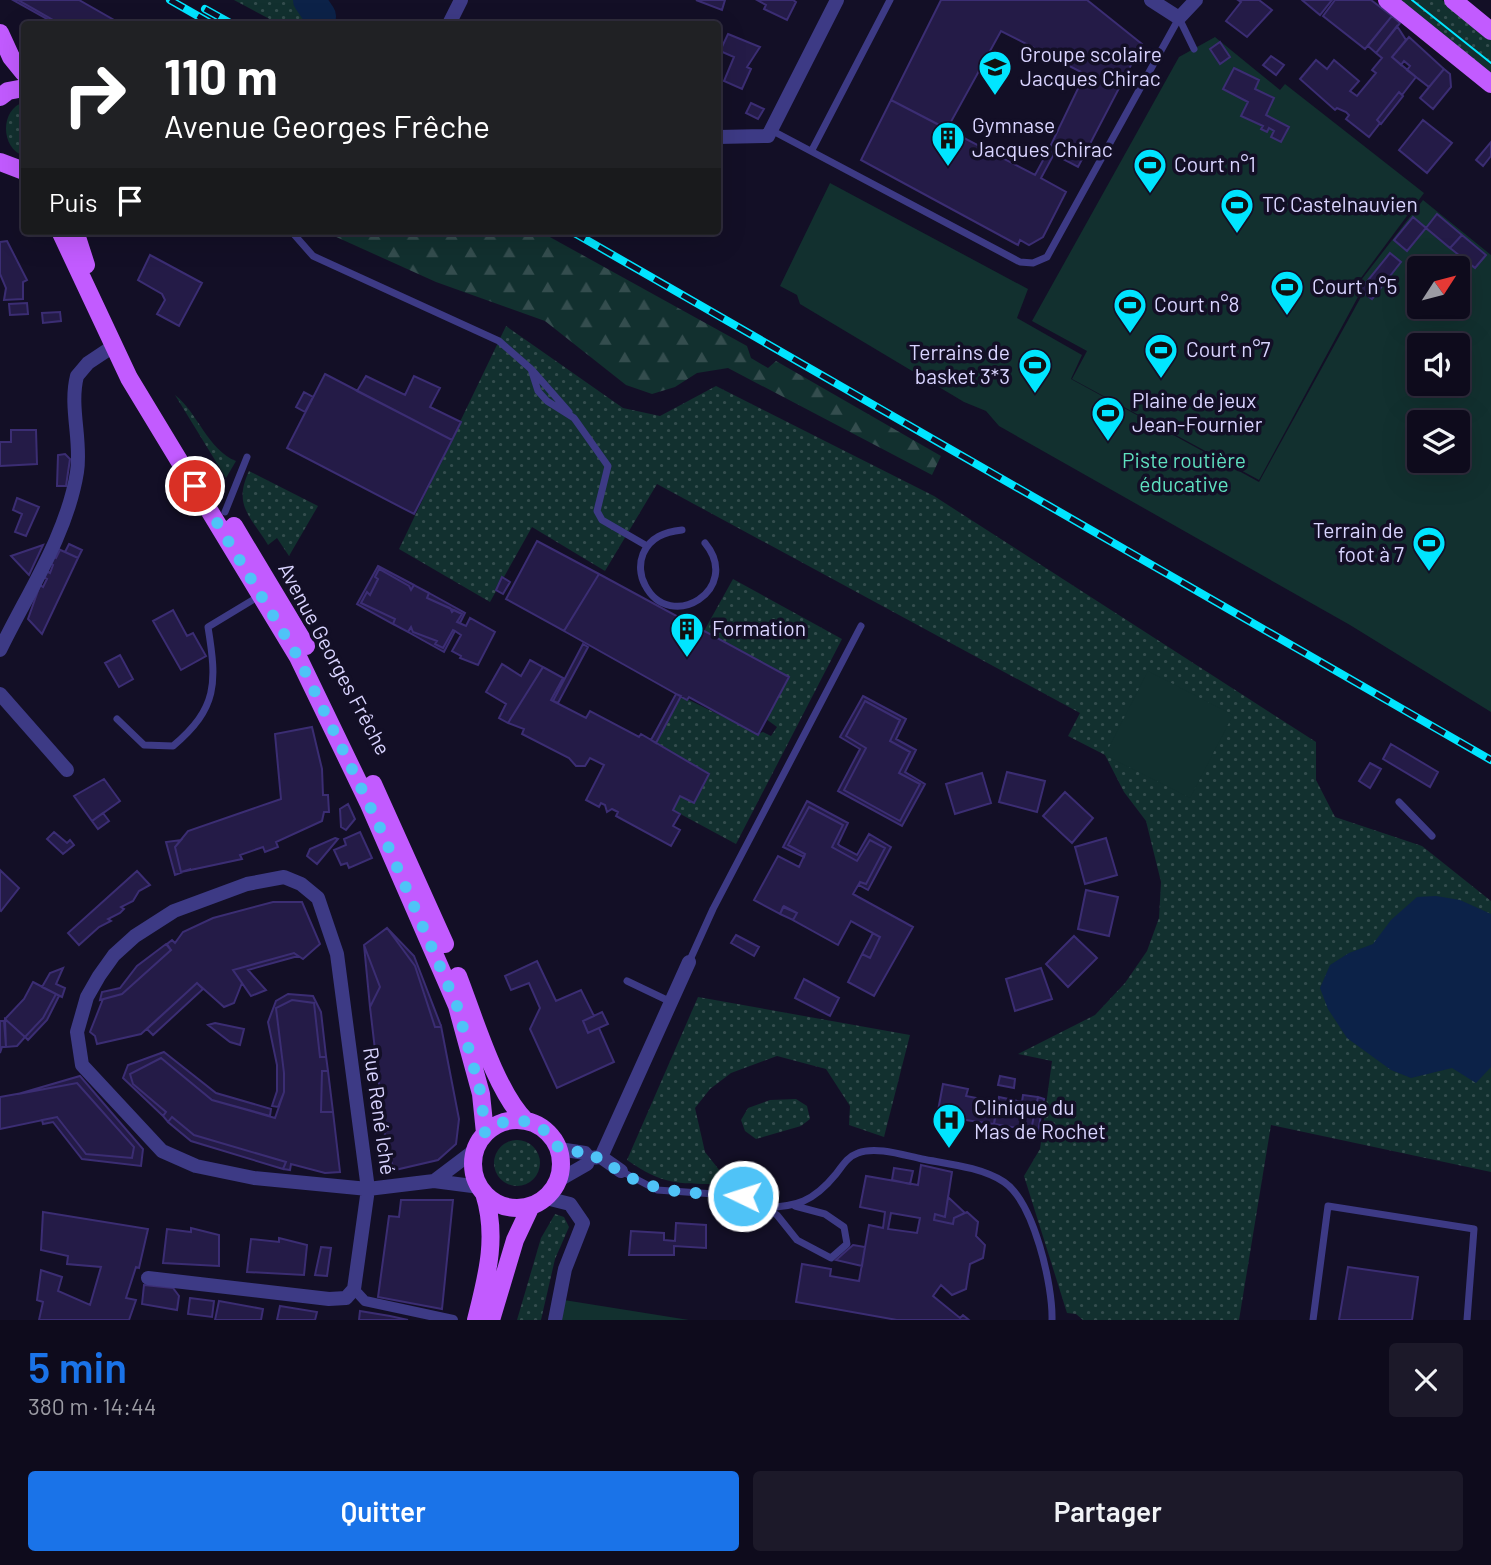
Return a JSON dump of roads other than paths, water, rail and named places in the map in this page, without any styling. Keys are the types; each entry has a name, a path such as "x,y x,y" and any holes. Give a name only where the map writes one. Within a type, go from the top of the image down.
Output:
{"main road":[{"path":"1387,0 1491,84"},
{"path":"1452,0 1491,31"},
{"path":"0,33 11,57 21,69"},
{"path":"0,97 8,91 21,89"},
{"path":"0,162 21,170"},
{"name":"Avenue Georges Frêche","path":"62,235 112,347 146,410 262,594 315,690 446,979 481,1094 485,1133"},
{"name":"Avenue Georges Frêche","path":"76,235 95,289 113,326 157,405 291,619 328,689 427,902 502,1087 515,1111 526,1121"},
{"path":"476,1320 492,1251 491,1222 475,1175 475,1150 485,1133 504,1122 526,1121 546,1130 559,1149 559,1180 539,1202 516,1240 491,1320"},
{"path":"482,1190 506,1206 539,1202"}],"street":[{"path":"450,21 461,0"},
{"path":"721,137 768,136 837,0"},
{"path":"1151,0 1179,18 1196,0"},
{"path":"0,650 55,540 74,492 79,454 75,385 77,376 88,363 112,347"},
{"path":"0,694 67,770"},
{"name":"Rue René Iché","path":"355,1289 368,1189 337,954 318,898 301,884 284,877 247,884 184,907 135,936 114,955 87,997 77,1032 82,1065 162,1151 213,1171 295,1183 368,1189"},
{"path":"559,1180 595,1157 689,962"},
{"path":"559,1149 585,1153 621,1171"},
{"path":"434,1181 475,1150"},
{"path":"368,1189 434,1181 482,1190"},
{"path":"539,1202 573,1206 583,1223 565,1269 555,1320"},
{"path":"148,1278 329,1299 346,1298 355,1289 365,1301 453,1320"}],"lane":[{"path":"812,150 890,0"},
{"path":"771,130 1020,262 1033,263 1047,257 1179,18"},
{"path":"1179,18 1194,49"},
{"path":"295,235 313,256 499,341 531,369 538,391 547,401 574,418 608,466 597,511 602,520 647,546"},
{"path":"225,512 247,457"},
{"path":"682,530 668,531 647,546 642,557 642,580 656,599 678,606 701,599 715,578 713,552 705,543"},
{"path":"117,719 144,745 173,746 196,727 213,694 208,627 262,594"},
{"path":"689,962 713,909 860,626"},
{"path":"1399,802 1432,836"},
{"path":"627,981 672,1002"},
{"path":"794,1206 817,1194 849,1156 863,1151 890,1153 969,1168 1005,1182 1026,1208 1051,1293 1052,1320"},
{"path":"621,1171 657,1190 743,1196 777,1215 797,1240 831,1258 847,1244 844,1227 825,1214 794,1206 762,1206"},
{"path":"1313,1320 1328,1206 1474,1229 1467,1320"}],"water":[{"path":"1436,896 1460,900 1491,914 1491,1067 1476,1083 1452,1068 1411,1078 1391,1070 1347,1038 1328,1009 1320,988 1330,965 1349,953 1373,944 1391,920 1417,897"}],"waterway":[{"path":"309,0 320,16"}],"tram line":[{"path":"1412,0 1491,63"}],"railway":[{"path":"170,0 207,21"},
{"path":"205,9 227,21"},
{"path":"578,235 1491,760"}],"place":[{"name":"Groupe scolaire Jacques Chirac","path":"995,97"},
{"name":"Gymnase Jacques Chirac","path":"948,168"},
{"name":"Court n°1","path":"1150,195"},
{"name":"TC Castelnauvien","path":"1237,235"},
{"name":"Court n°5","path":"1287,317"},
{"name":"Court n°8","path":"1130,335"},
{"name":"Court n°7","path":"1161,380"},
{"name":"Terrains de basket 3*3","path":"1035,395"},
{"name":"Plaine de jeux Jean-Fournier","path":"1108,443"},
{"name":"Terrain de foot à 7","path":"1429,573"},
{"name":"Formation","path":"687,659"},
{"name":"Clinique du Mas de Rochet","path":"949,1150"}],"park label":[{"name":"Piste routière éducative","path":"1184,473"}]}
